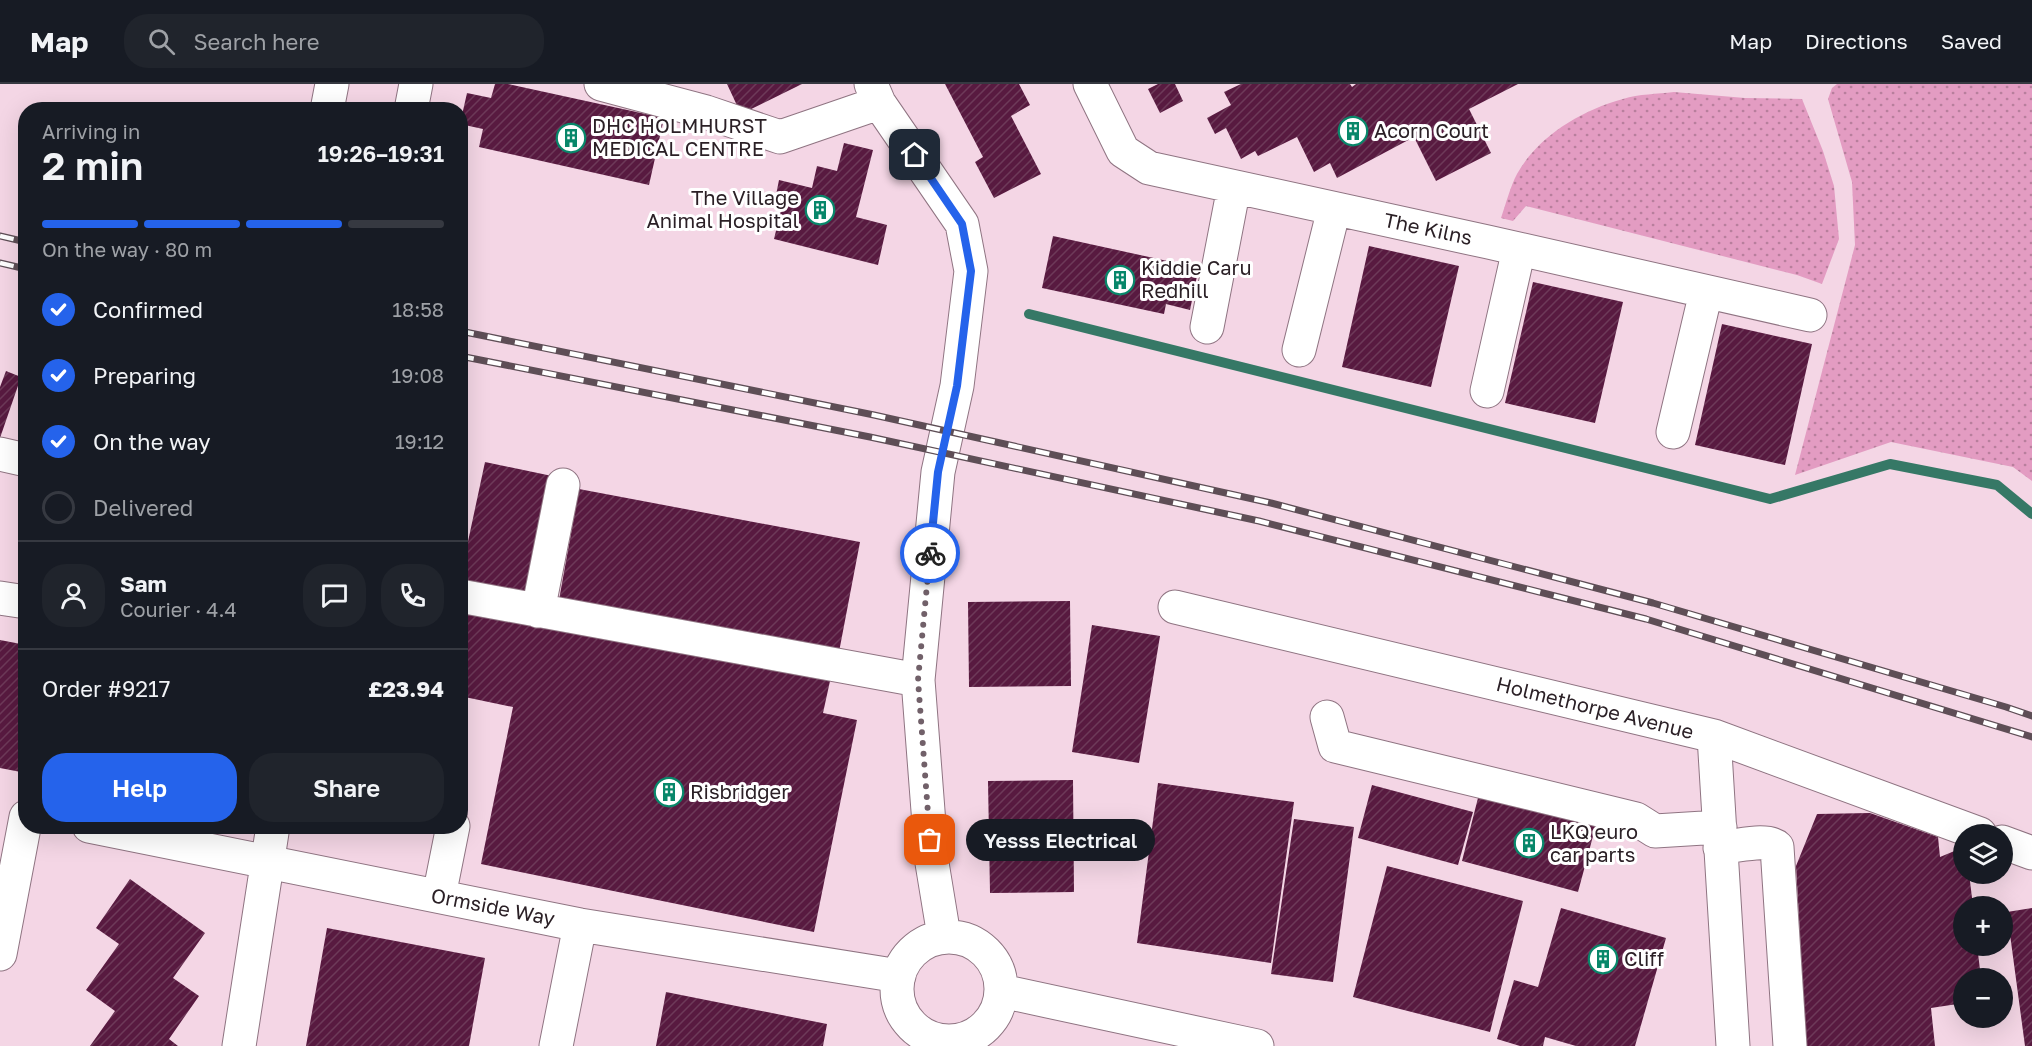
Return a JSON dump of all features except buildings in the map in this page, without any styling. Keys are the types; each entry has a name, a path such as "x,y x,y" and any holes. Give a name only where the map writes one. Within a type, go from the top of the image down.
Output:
{"street":[{"path":"329,102 332,84"},
{"path":"413,102 416,84"},
{"path":"601,84 661,92 706,112 780,136 875,94 962,224 971,271 957,386 938,472 918,680 932,863 945,936"},
{"name":"The Kilns","path":"1090,84 1123,151 1149,168 1810,315"},
{"path":"1207,327 1234,187"},
{"path":"1299,350 1334,209"},
{"path":"1487,391 1519,249"},
{"path":"1673,432 1706,292"},
{"path":"0,454 18,458"},
{"path":"538,611 563,485"},
{"path":"0,598 18,601"},
{"path":"468,598 918,680"},
{"name":"Holmethorpe Avenue","path":"1175,607 1714,736 1732,1046"},
{"path":"1327,717 1335,746 1636,819 1655,831 1773,843 1777,847 1790,1046"},
{"path":"1714,736 1953,824"},
{"path":"0,809 18,813"},
{"path":"0,954 22,834"},
{"name":"Ormside Way","path":"127,834 580,924 899,976"},
{"path":"239,1046 271,834"},
{"path":"439,896 451,834"},
{"path":"2013,846 2032,853"},
{"path":"556,1046 580,924"},
{"path":"945,936 962,938 978,945 992,958 999,974 1001,991 997,1009 982,1029 969,1037 938,1043 910,1023 897,993 899,976 910,953 932,939 945,936"},
{"path":"1001,991 1146,1035 1257,1046"}],"shaded area":[{"path":"1837,84 2032,84 2032,481 2013,467 1891,442 1795,475 1855,245 1852,182 1828,99 1832,88"},
{"path":"1674,92 1745,98 1802,99 1834,186 1839,239 1822,284 1797,275 1526,206 1513,221 1501,218 1510,190 1526,160 1562,126 1592,110 1623,99"}],"waterway":[{"path":"1029,314 1770,499 1890,464 1997,485 2032,514"}],"railway":[{"path":"0,236 18,240"},
{"path":"0,263 18,267"},
{"path":"468,333 874,415 1271,503 1653,603 2032,716"},
{"path":"468,358 870,437 1259,521 1646,619 2032,737"}],"way so far":[{"path":"930,553 918,680 930,840"}],"place":[{"name":"Acorn Court","path":"1353,131"},
{"name":"DHC HOLMHURST MEDICAL CENTRE","path":"571,138"},
{"name":"The Village Animal Hospital","path":"820,210"},
{"name":"Kiddie Caru Redhill","path":"1120,280"},
{"name":"Risbridger","path":"669,792"},
{"name":"Yesss Electrical","path":"930,840"},
{"name":"LKQ euro car parts","path":"1529,843"},
{"name":"Cliff","path":"1603,959"}],"route":[{"path":"915,155 962,224 971,271 957,386 938,472 930,553"}]}
